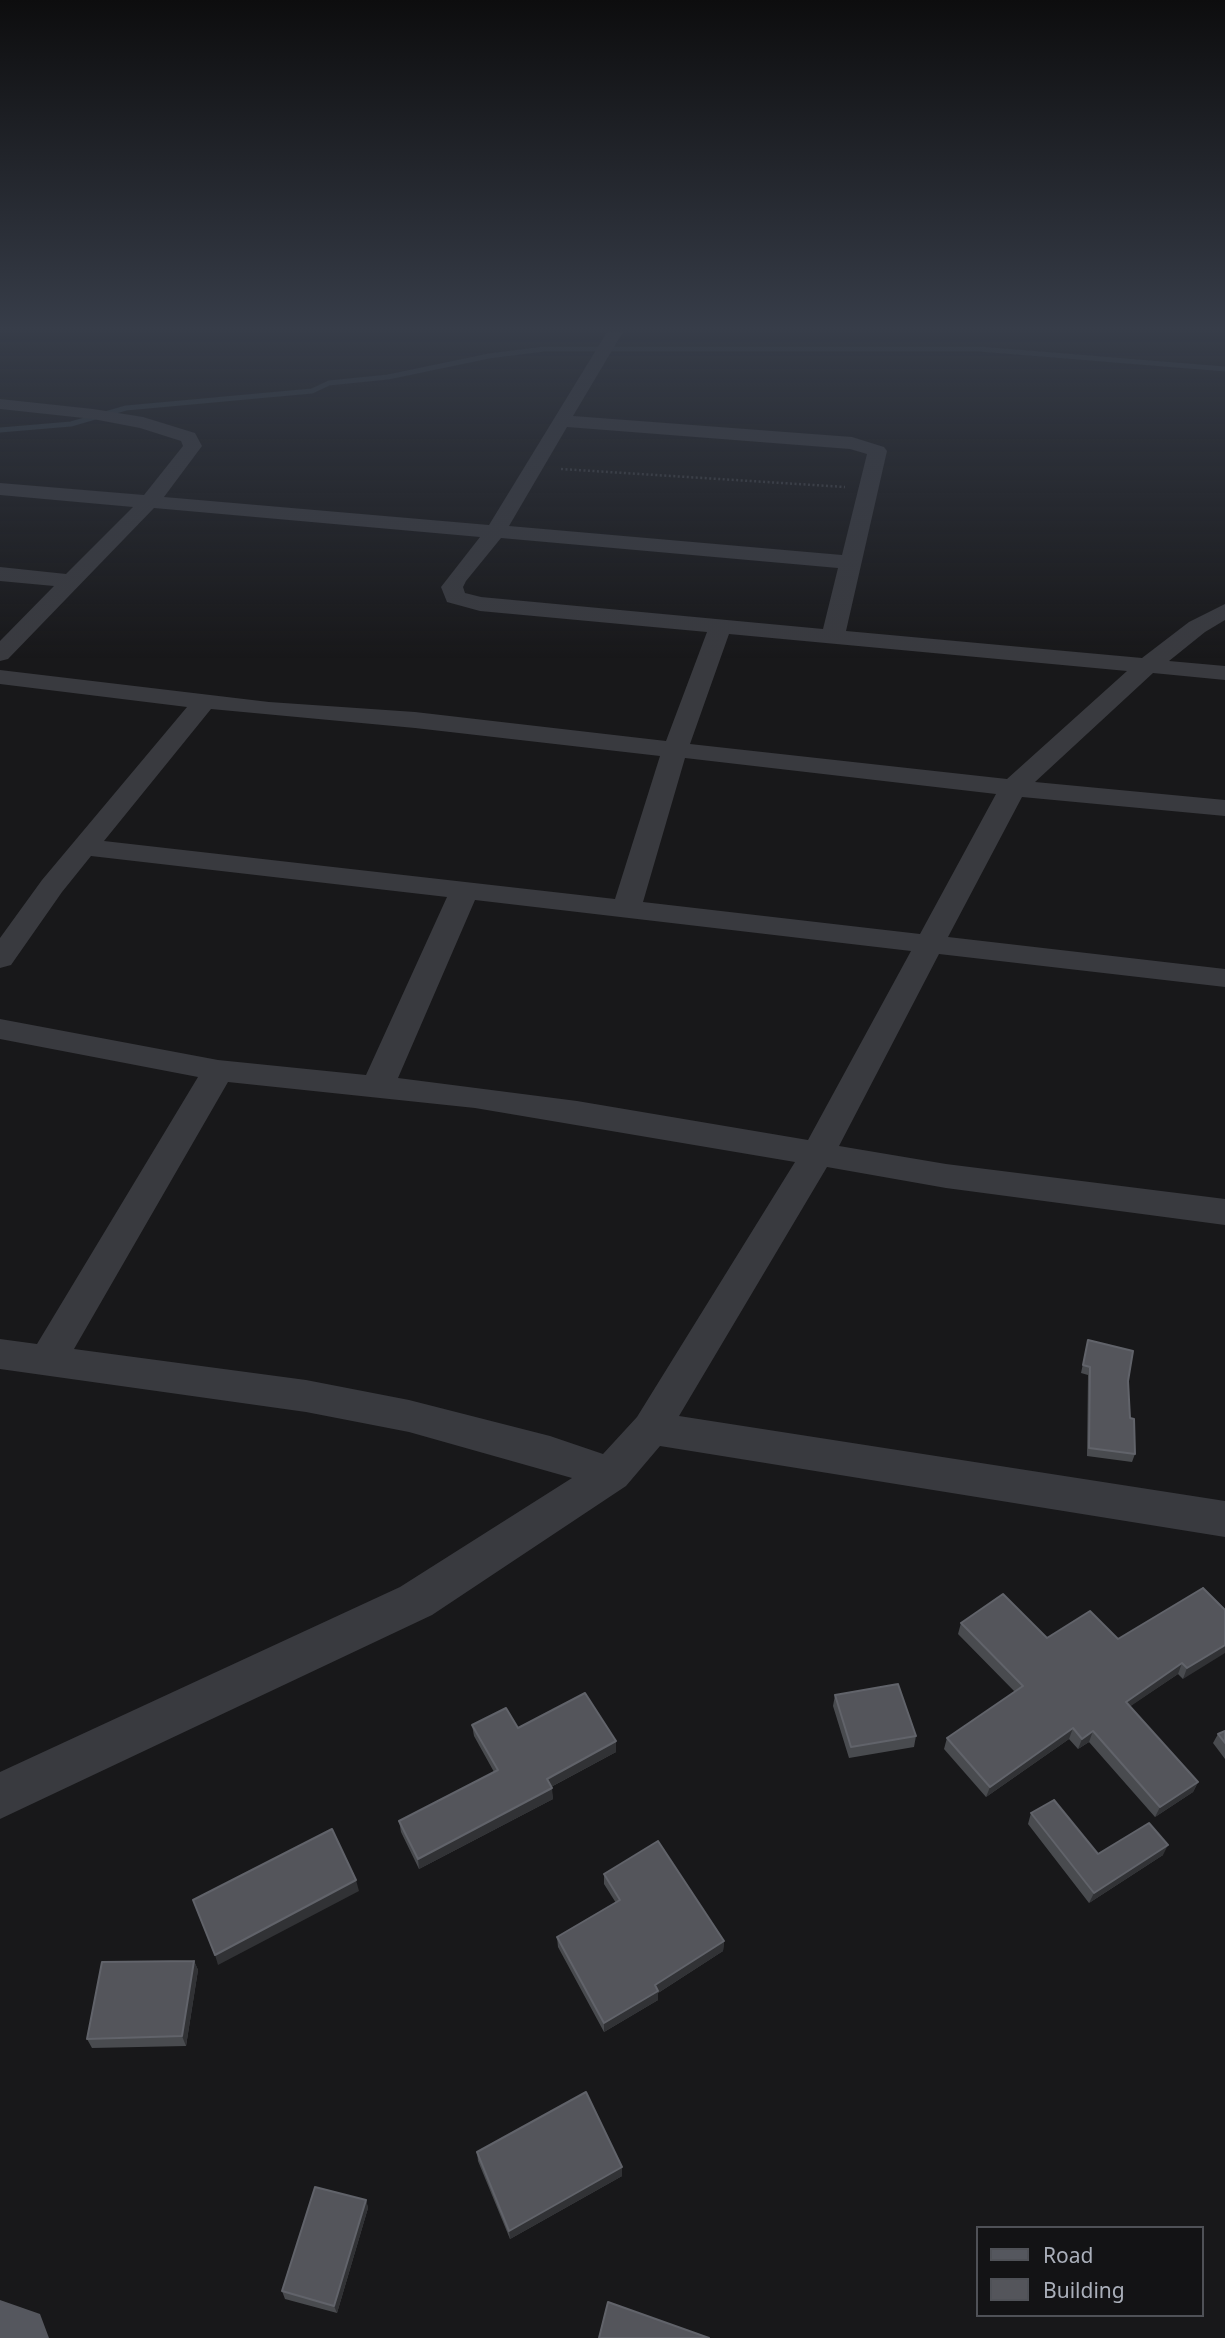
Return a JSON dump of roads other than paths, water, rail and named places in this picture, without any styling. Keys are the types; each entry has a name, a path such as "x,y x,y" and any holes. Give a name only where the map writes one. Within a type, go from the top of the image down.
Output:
{"main road":[{"path":"0,2333 16,2338"}],"street":[{"path":"0,654 150,501 191,451 191,441"},
{"path":"548,441 495,532 456,579 452,587 456,597 480,604 1225,673"},
{"path":"813,441 862,445 877,452 833,636"},
{"path":"0,489 849,562"},
{"path":"0,574 71,581"},
{"path":"0,1796 416,1601 611,1474 651,1428 817,1155 1013,788 1147,666 1197,627 1225,611"},
{"path":"626,909 675,750 720,627"},
{"path":"5,680 204,702 415,720 1013,788 1225,808"},
{"path":"0,959 52,886 204,702"},
{"path":"85,847 1225,978"},
{"path":"377,1085 464,892"},
{"path":"0,1030 218,1070 377,1085 577,1112 946,1176 1225,1212"},
{"path":"48,1360 218,1070"},
{"path":"0,1354 306,1396 409,1416 550,1453 611,1474"},
{"path":"651,1428 1225,1519"}]}
